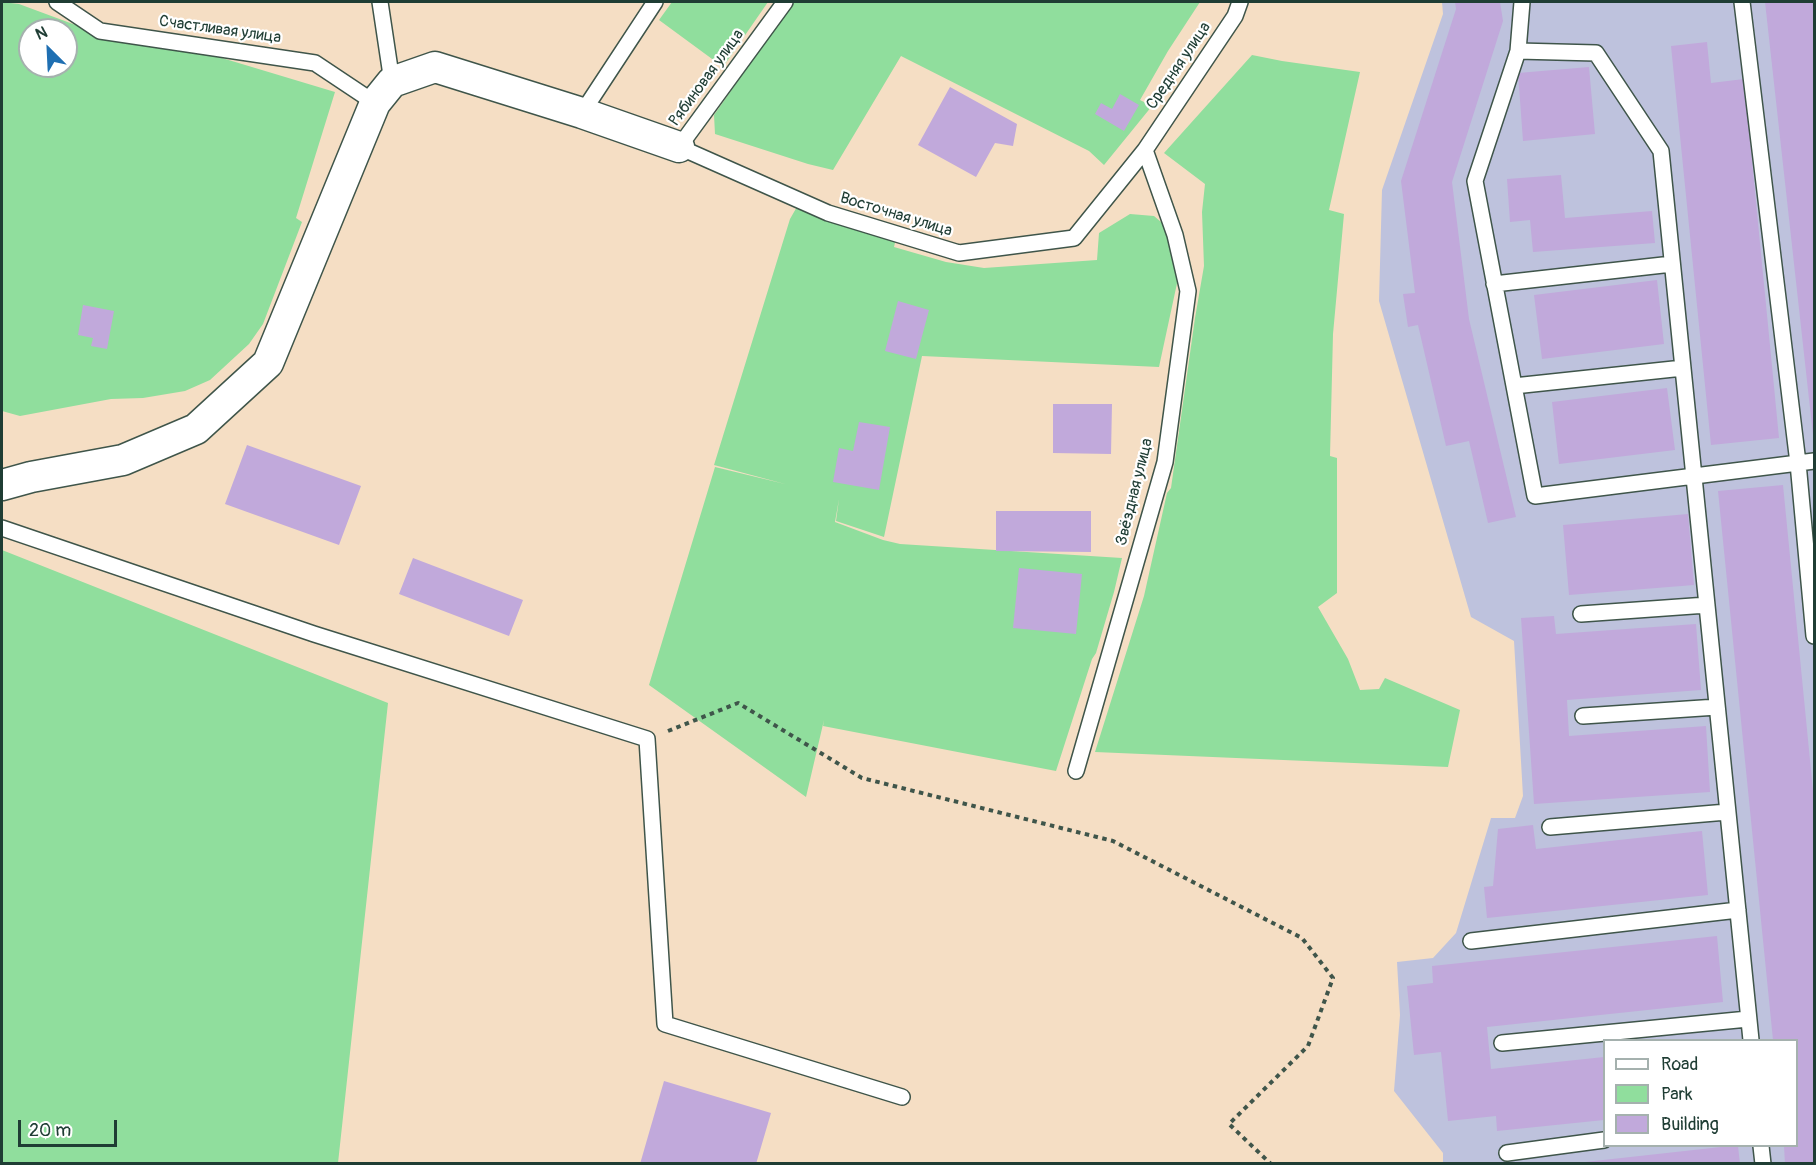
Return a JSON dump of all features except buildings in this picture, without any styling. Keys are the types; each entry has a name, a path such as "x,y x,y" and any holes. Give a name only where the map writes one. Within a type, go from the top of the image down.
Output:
{"street":[{"path":"2,485 31,477 123,460 196,429 268,363 383,92 435,68 582,112 679,147"}],"lane":[{"name":"Счастливая улица","path":"57,2 100,31 315,63 383,92"},
{"path":"380,2 383,92"},
{"path":"582,112 655,2"},
{"name":"Рябиновая улица","path":"679,147 785,2"},
{"name":"Средняя улица","path":"1145,150 1235,16 1240,2"},
{"path":"1522,2 1518,51 1474,181 1535,496 1815,461"},
{"path":"1742,2 1798,463 1815,636"},
{"path":"1518,51 1596,53 1661,151 1750,1039"},
{"name":"Восточная улица","path":"679,147 828,213 959,253 1074,238 1145,150"},
{"name":"Звёздная улица","path":"1076,771 1165,462 1188,291 1175,235 1145,150"},
{"path":"1494,284 1672,264"},
{"path":"1514,386 1683,368"},
{"path":"2,528 314,634 647,739 664,1024 902,1097"},
{"path":"1581,614 1707,605"},
{"path":"1583,716 1717,707"},
{"path":"1550,826 1727,812"},
{"path":"1471,941 1737,910"},
{"path":"1502,1043 1748,1019"},
{"path":"1507,1153 1603,1140"},
{"path":"1761,1147 1763,1164"}],"path":[{"path":"647,739 738,703 862,778 1113,841 1302,938 1333,978 1308,1046 1229,1124 1271,1164"}],"shaded area":[{"path":"1442,2 1814,2 1814,1163 1443,1163 1443,1153 1394,1091 1400,1015 1397,962 1433,958 1456,933 1491,818 1515,818 1523,796 1514,641 1471,617 1379,301 1382,190 1443,14"}],"green space":[{"path":"2,2 19,4 57,18 18,18 18,78 78,78 78,26 202,52 335,92 296,218 302,222 263,324 249,344 210,380 185,391 143,398 111,399 20,416 2,411"},
{"path":"672,2 768,2 723,67 659,20"},
{"path":"793,2 1200,2 1140,100 1152,106 1104,165 1089,151 901,56 833,170 715,134 714,115"},
{"path":"1252,55 1360,72 1329,210 1344,214 1333,334 1330,456 1337,458 1337,593 1318,607 1348,659 1360,690 1379,689 1385,678 1460,710 1448,767 1095,752 1144,596 1167,493 1171,488 1204,266 1202,212 1205,184 1164,153"},
{"path":"802,198 898,230 894,247 946,262 984,268 1097,260 1099,233 1130,214 1154,216 1174,233 1179,274 1159,367 922,356 884,537 836,521 839,499 835,522 900,544 1122,558 1096,653 1092,659 1056,771 823,726 824,720 806,797 649,685 715,467 785,484 714,465 790,219"},
{"path":"2,550 388,703 338,1163 2,1163"}]}
